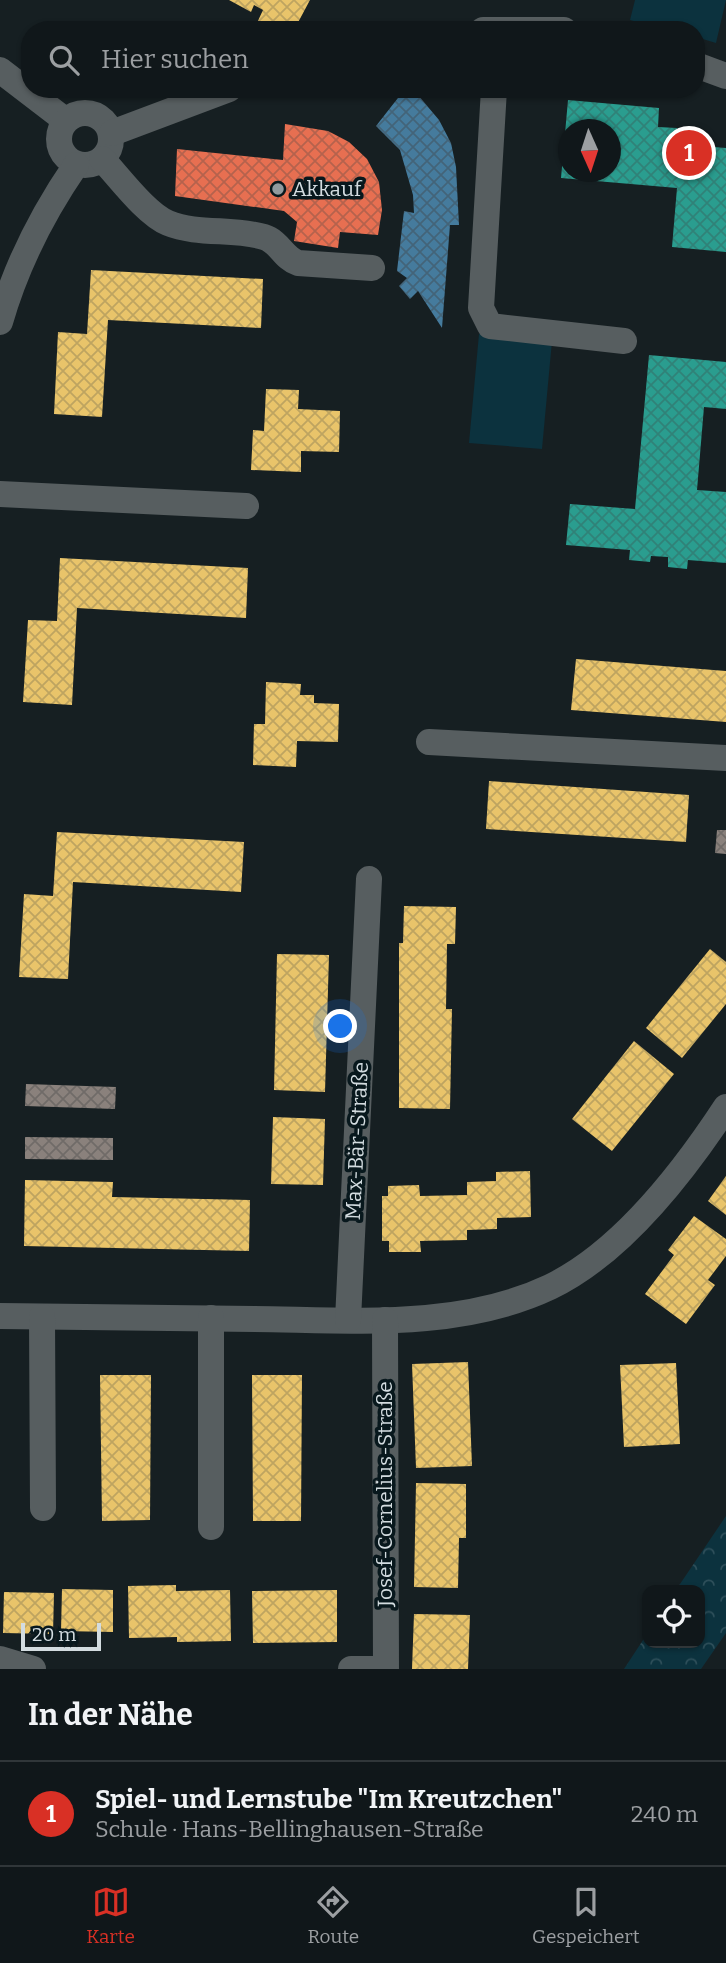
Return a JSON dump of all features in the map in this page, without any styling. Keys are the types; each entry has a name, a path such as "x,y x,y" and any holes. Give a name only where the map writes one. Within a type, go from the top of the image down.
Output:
{"street":[{"path":"705,68 726,76"},
{"path":"0,70 21,86"},
{"path":"36,98 65,120"},
{"path":"112,133 205,98"},
{"path":"493,98 481,308 490,326 624,341"},
{"path":"77,114 90,114 104,120 112,133 111,149 102,159 89,166 76,165 59,147 58,132 65,120 77,114"},
{"path":"102,159 154,213 169,223 262,237 279,246 291,261 298,263 372,268"},
{"path":"0,322 14,278 34,235 76,165"},
{"path":"0,494 246,506"},
{"path":"429,742 726,758"},
{"name":"Max-Bär-Straße","path":"348,1320 369,878"},
{"path":"0,1316 385,1320 468,1313 508,1303 551,1286 579,1270 613,1243 641,1214 726,1107"},
{"path":"42,1317 43,1508"},
{"path":"211,1318 211,1527"},
{"name":"Josef-Cornelius-Straße","path":"351,1669 386,1669 385,1320"},
{"path":"0,1659 33,1669"}],"green space":[{"path":"635,0 726,0 716,43 705,40 705,21 630,20"},
{"path":"479,334 552,341 542,449 469,443"},
{"path":"726,1516 726,1633 701,1669 624,1669 642,1642 642,1648 705,1648 705,1585 679,1585"}],"building: Wohnen":[{"path":"229,0 310,0 299,21 258,21 263,10 254,5 251,12"},
{"path":"91,270 263,279 261,328 108,320 102,417 54,414 58,332 87,334"},
{"path":"266,389 299,390 298,409 340,411 339,452 301,451 301,472 251,470 253,430 264,431"},
{"path":"60,558 248,568 246,618 77,608 72,705 23,702 28,620 57,621"},
{"path":"576,659 726,671 726,722 571,710"},
{"path":"266,682 301,684 300,695 314,695 314,703 339,704 338,742 297,741 296,767 253,765 254,724 265,724"},
{"path":"489,781 689,795 686,842 486,829"},
{"path":"57,832 244,842 241,892 73,882 68,979 19,977 24,894 53,896"},
{"path":"404,906 456,907 455,944 447,944 446,1009 452,1009 450,1109 399,1108 399,943 403,943"},
{"path":"710,949 726,962 726,1004 682,1058 646,1028"},
{"path":"277,954 329,955 325,1092 274,1090"},
{"path":"634,1041 674,1074 612,1151 572,1119"},
{"path":"273,1117 325,1119 323,1185 271,1184"},
{"path":"530,1171 531,1217 497,1218 497,1229 467,1230 467,1240 420,1241 421,1252 389,1252 389,1241 382,1241 382,1196 388,1196 388,1186 419,1185 420,1196 467,1195 467,1182 496,1181 496,1172"},
{"path":"726,1176 726,1215 708,1201"},
{"path":"25,1180 113,1182 112,1197 250,1200 249,1251 24,1246"},
{"path":"694,1216 726,1239 726,1256 708,1280 715,1285 686,1324 645,1294 674,1255 668,1250"},
{"path":"468,1362 472,1466 416,1468 412,1364"},
{"path":"676,1363 680,1444 624,1447 620,1365"},
{"path":"100,1375 151,1375 150,1520 102,1521"},
{"path":"252,1375 302,1375 301,1521 253,1521"},
{"path":"416,1483 466,1484 466,1538 459,1538 458,1588 414,1587"},
{"path":"176,1585 176,1591 230,1590 231,1641 177,1642 177,1637 129,1638 128,1586"},
{"path":"62,1589 113,1590 113,1632 61,1631"},
{"path":"337,1590 337,1642 253,1643 252,1591"},
{"path":"4,1592 54,1593 53,1634 3,1633"},
{"path":"414,1614 470,1615 468,1669 412,1669"}],"building: Handel":[{"name":"Akkauf","path":"285,124 328,131 349,142 367,159 379,182 382,210 378,235 340,232 338,248 294,241 297,222 284,211 175,196 177,149 283,160"}],"building: Schulen":[{"path":"568,100 659,108 658,127 677,128 676,144 726,148 726,252 672,247 677,188 607,182 621,182 621,119 566,119"},
{"path":"649,355 726,362 726,409 704,407 697,490 726,492 726,563 688,560 687,569 668,567 668,557 651,556 650,562 629,560 630,550 566,545 570,504 635,509"}],"building: Öffentlich":[{"path":"398,98 421,98 439,120 451,143 456,167 459,225 450,225 442,328 418,291 410,299 399,286 407,278 397,271 404,211 414,213 413,195 400,150 376,126"}],"building: Industrie":[{"path":"717,830 726,830 726,854 715,853"},
{"path":"26,1084 116,1087 115,1109 25,1106"},
{"path":"25,1137 113,1138 113,1160 25,1159"}],"place":[{"name":"Spiel- und Lernstube \"Im Kreutzchen\"","path":"689,153"},
{"name":"Akkauf","path":"278,189"}]}
